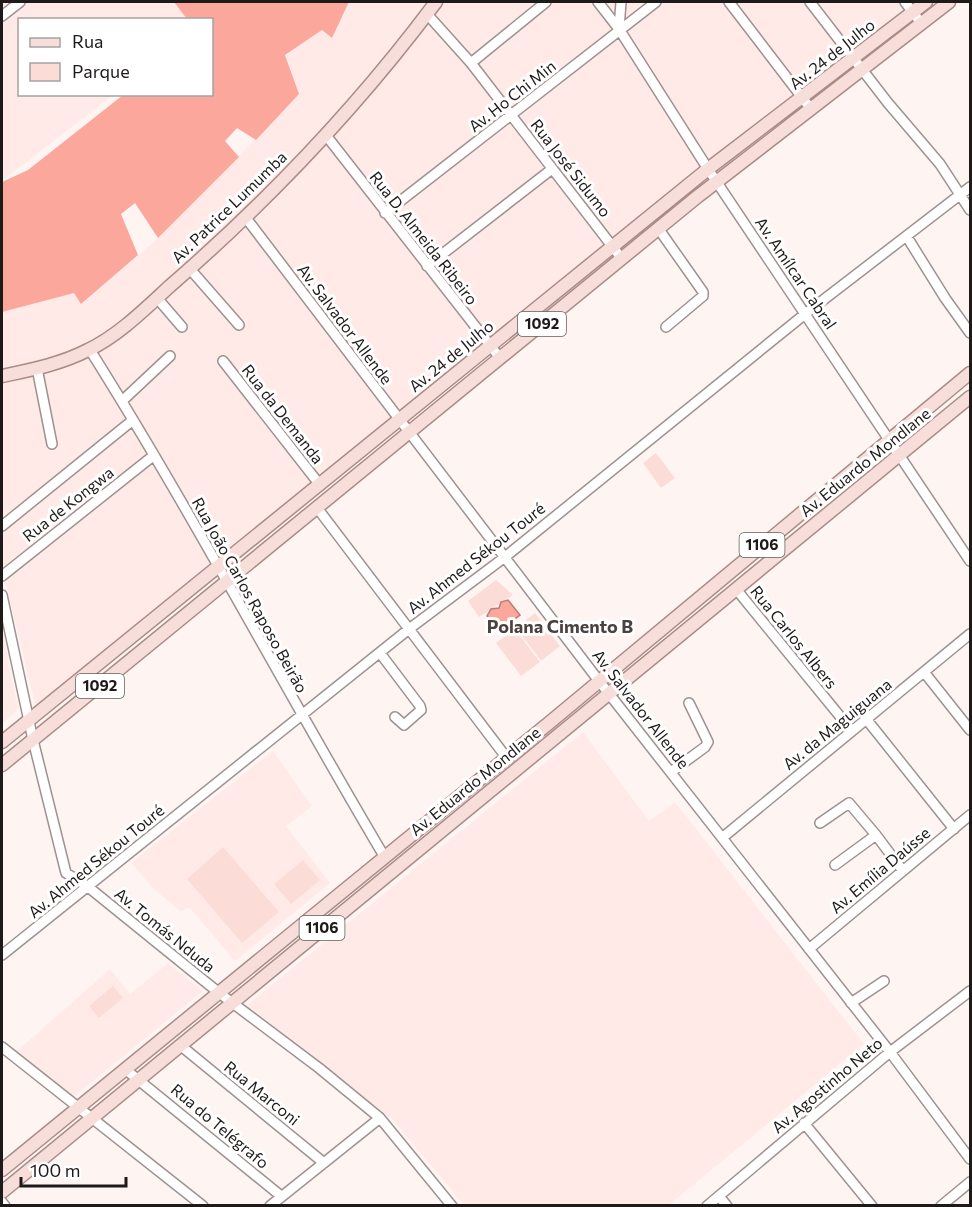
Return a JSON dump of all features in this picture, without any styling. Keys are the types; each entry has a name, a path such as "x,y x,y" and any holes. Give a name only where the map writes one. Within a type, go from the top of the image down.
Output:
{"main road":[{"name":"Av. Patrice Lumumba","path":"2,376 37,368 90,350 157,298 246,218 326,134 436,2"},
{"name":"Av. 24 de Julho","path":"2,742 708,169 854,58 909,7 926,2"},
{"name":"Av. 24 de Julho","path":"2,765 227,580 318,509 658,228 949,2"},
{"name":"Av. Eduardo Mondlane","path":"79,1107 599,681 970,373"},
{"name":"Av. Eduardo Mondlane","path":"2,1192 582,713 970,397"},
{"path":"2,1170 79,1107"}],"street":[{"path":"2,16 20,2"},
{"path":"471,63 546,2"},
{"name":"Av. Amílcar Cabral","path":"598,2 619,29 708,169 889,440 901,454 970,561"},
{"path":"619,29 621,2"},
{"name":"Av. Ho Chi Min","path":"385,213 656,2"},
{"path":"729,2 811,110"},
{"path":"810,2 863,71 940,164 970,210"},
{"path":"909,7 921,23"},
{"name":"Rua José Sidumo","path":"427,14 471,63 622,259"},
{"name":"Rua D. Almeida Ribeiro","path":"326,134 385,213 500,358"},
{"path":"427,266 552,169"},
{"name":"Av. Ahmed Sékou Touré","path":"2,955 409,629 505,557 805,314 970,187"},
{"name":"Av. Salvador Allende","path":"246,218 599,681 890,1052 970,1159"},
{"path":"658,228 703,292 703,296 666,327"},
{"path":"907,237 970,333"},
{"path":"190,269 238,325"},
{"path":"157,298 182,327"},
{"name":"Rua João Carlos Raposo Beirão","path":"90,350 219,566 301,716 384,856"},
{"path":"122,401 170,356"},
{"name":"Rua da Demanda","path":"223,361 320,485"},
{"path":"37,368 52,444"},
{"path":"2,526 133,420"},
{"name":"Rua de Kongwa","path":"2,576 153,456"},
{"path":"318,509 506,757"},
{"name":"Rua Carlos Albers","path":"736,589 852,731"},
{"name":"Av. Tomás Nduda","path":"2,595 33,740 64,868 69,876 87,886 231,1003 319,1068 380,1118 452,1206"},
{"name":"Av. da Maguiguana","path":"722,838 970,634"},
{"path":"380,653 421,710 404,725 395,717"},
{"path":"924,672 970,730"},
{"path":"671,772 705,747 708,742 689,703"},
{"path":"867,720 954,829"},
{"path":"820,824 849,803 903,871"},
{"name":"Av. Emília Daússe","path":"809,949 970,815"},
{"path":"835,865 876,835"},
{"path":"851,1003 884,981"},
{"name":"Av. Agostinho Neto","path":"707,1206 890,1052 970,991"},
{"name":"Rua Marconi","path":"180,1045 324,1163"},
{"path":"2,1047 203,1206"},
{"name":"Rua do Telégrafo","path":"125,1069 281,1196"},
{"path":"270,1206 380,1118"},
{"path":"804,1123 872,1206"},
{"path":"941,1206 970,1182"},
{"path":"719,1196 727,1206"},
{"path":"2,1202 5,1206"}],"shaded area":[{"path":"2,2 174,2 186,18 18,18 18,96 112,96 2,181"},
{"path":"174,2 349,2 332,38 322,30 285,55 299,94 256,140 237,128 225,141 239,157 158,238 135,203 121,214 138,255 81,304 74,293 2,312 2,182 28,170 122,96 213,96 213,18 186,18"},
{"path":"350,2 928,2 36,708 2,567 2,312 74,293 82,304 156,240 299,94 286,55 322,30 332,38"},
{"path":"508,600 520,615 499,631 487,616 491,609 499,608 501,602"},
{"path":"2,626 18,709 2,724"},
{"path":"583,732 649,821 675,802 864,1044 669,1205 464,1205 393,1120 247,1005"},
{"path":"273,751 312,806 286,826 330,883 235,961 189,907 181,912 154,889 131,863"},
{"path":"168,963 203,991 76,1095 70,1095 17,1051 110,969 130,994"}],"green space":[{"path":"656,453 675,478 661,488 643,463"},
{"path":"496,580 513,595 479,617 468,601"},
{"path":"535,613 560,646 541,661 516,628"},
{"path":"515,629 540,662 521,676 496,643"},
{"path":"223,847 279,912 242,943 187,879"},
{"path":"303,860 320,880 291,904 274,884"},
{"path":"113,986 123,998 99,1018 89,1006"}],"district":[{"name":"Polana Cimento B","path":"560,627"}]}
